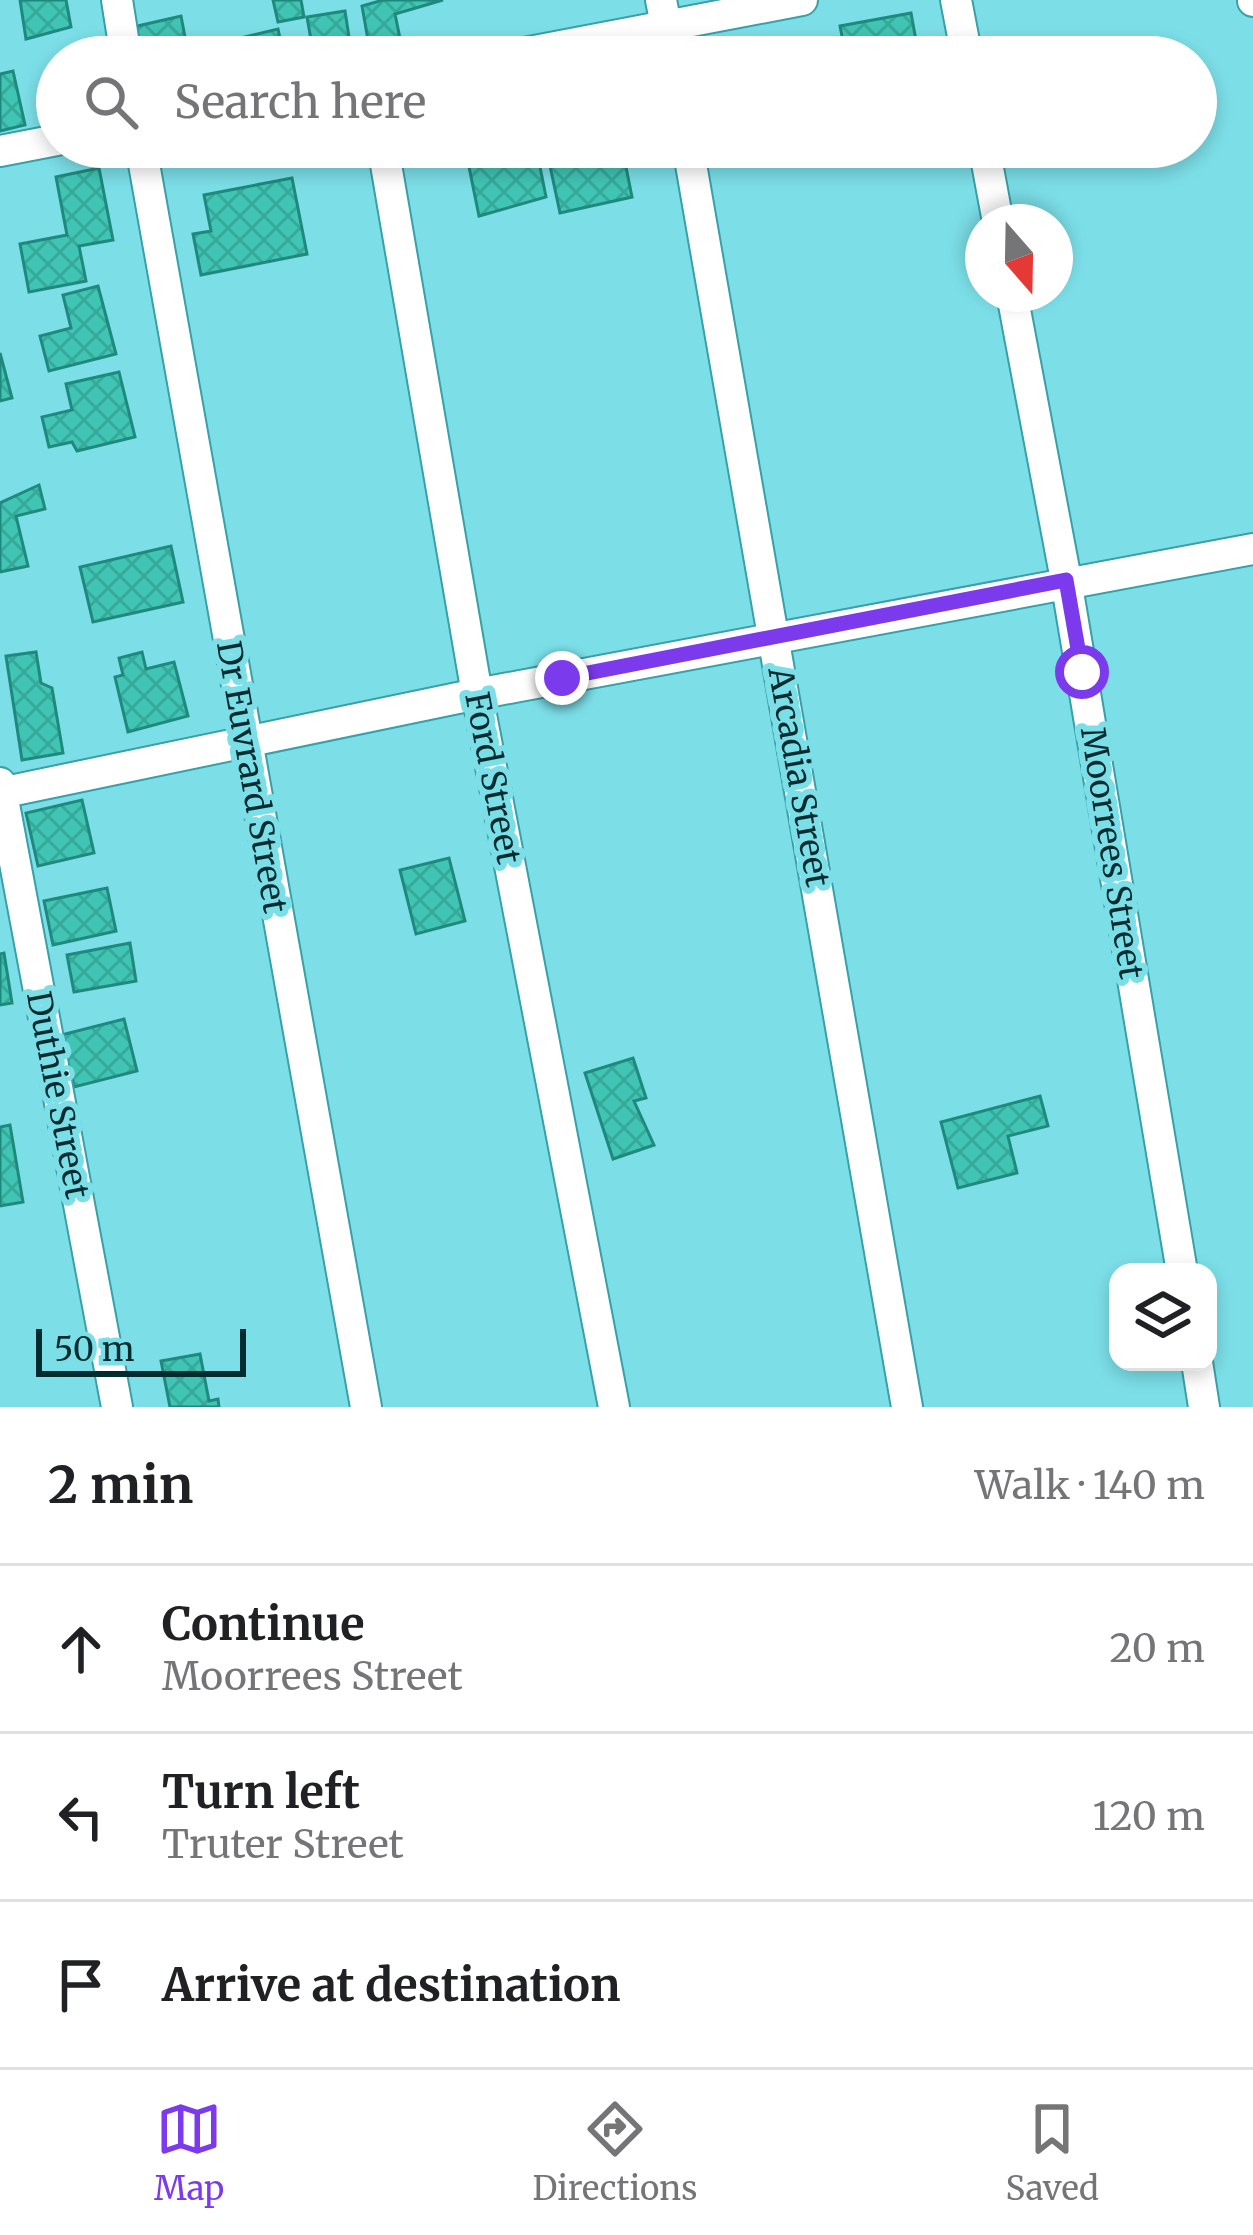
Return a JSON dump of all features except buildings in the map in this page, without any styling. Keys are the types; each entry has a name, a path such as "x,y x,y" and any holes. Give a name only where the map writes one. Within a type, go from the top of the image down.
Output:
{"street":[{"path":"117,0 123,36"},
{"path":"576,36 663,11 802,0"},
{"path":"956,0 963,36"},
{"path":"0,152 36,144"},
{"name":"Dr Euvrard Street","path":"145,168 366,1407"},
{"name":"Ford Street","path":"387,168 477,694 614,1407"},
{"name":"Arcadia Street","path":"692,168 907,1407"},
{"path":"988,168 995,204"},
{"name":"Moorrees Street","path":"1015,312 1066,580 1180,1263"},
{"path":"1,793 477,694 1066,580 1253,549"},
{"name":"Duthie Street","path":"0,783 117,1407"},
{"path":"1198,1371 1204,1407"}],"route":[{"path":"562,678 1066,580 1082,672"}]}
